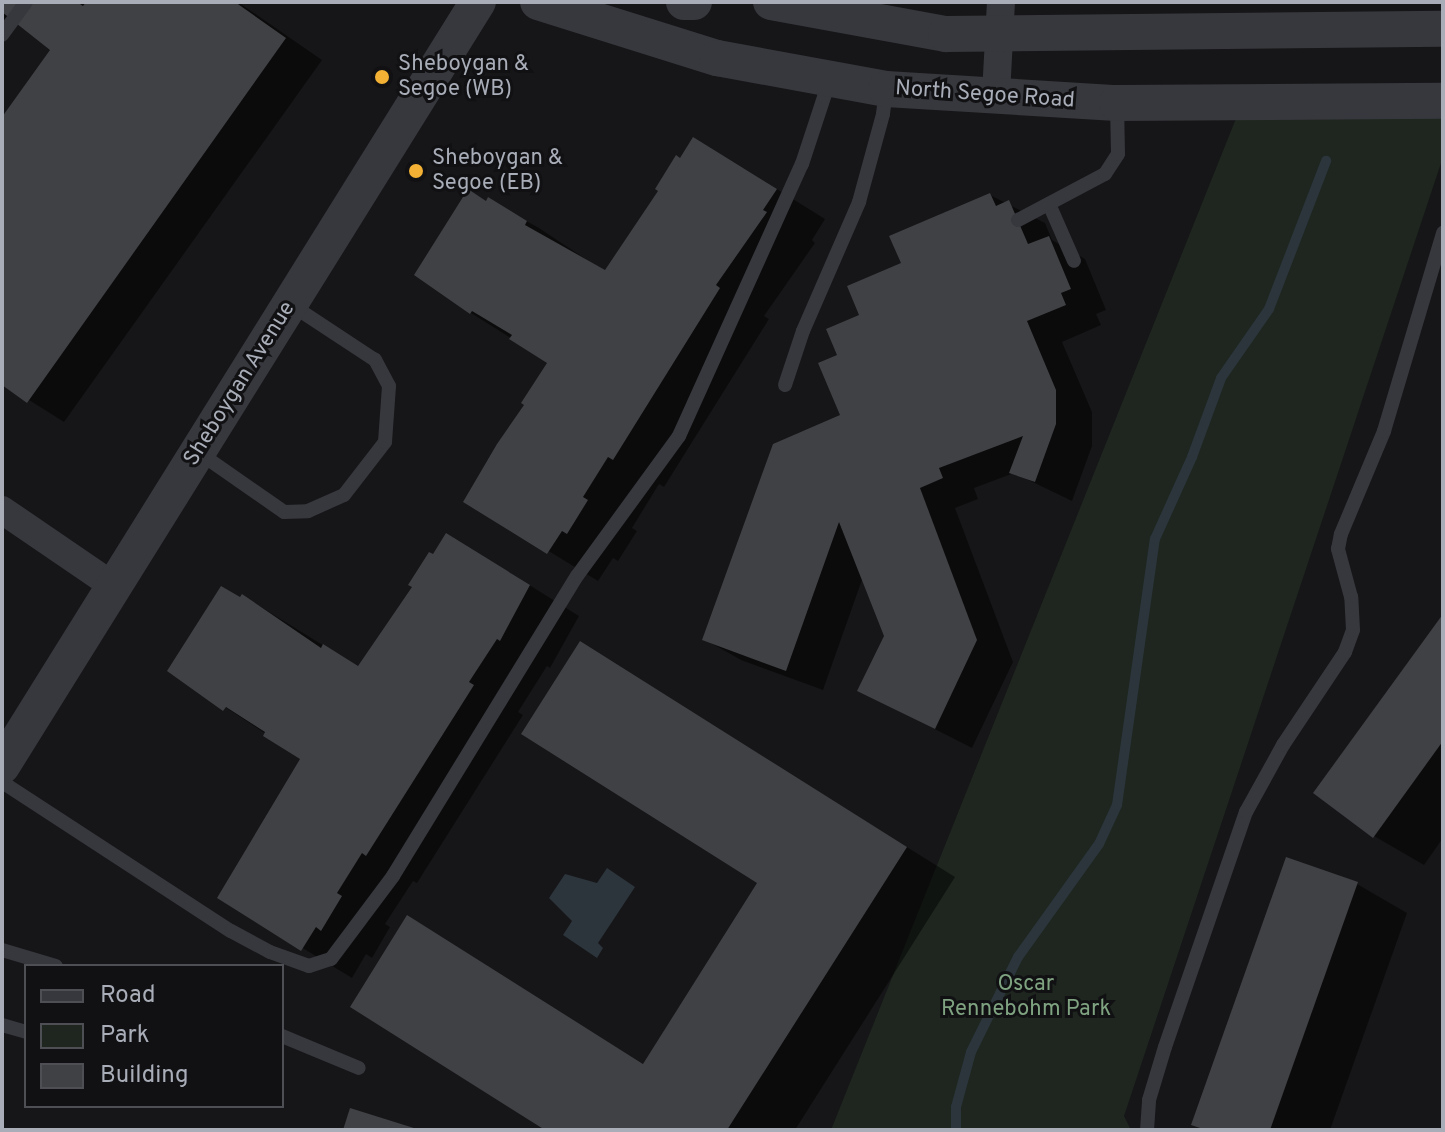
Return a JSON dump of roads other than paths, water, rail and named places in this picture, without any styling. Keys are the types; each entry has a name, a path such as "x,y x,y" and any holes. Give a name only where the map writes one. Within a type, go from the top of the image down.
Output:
{"street":[{"name":"Sheboygan Avenue","path":"2,766 478,2"},
{"name":"North Segoe Road","path":"538,2 717,58 886,89 1117,103 1443,101"},
{"path":"684,2 694,2"},
{"path":"771,2 946,34 1000,18 1443,29"},
{"path":"996,94 1000,18"},
{"path":"2,510 115,587"}],"lane":[{"path":"2,35 26,2"},
{"path":"2,782 231,931 270,952 309,966 331,959 393,876 577,576 679,436 802,164 830,79"},
{"path":"785,385 803,331 859,202 883,114 886,89"},
{"path":"1018,220 1105,174 1118,154 1117,103"},
{"path":"1049,204 1074,261"},
{"path":"1147,1130 1149,1100 1165,1047 1246,812 1283,745 1345,652 1353,630 1351,597 1338,549 1341,534 1384,431 1443,233"},
{"path":"198,452 284,512 308,511 344,495 385,442 389,386 375,360 290,304"},
{"path":"2,950 49,964"},
{"path":"2,1025 24,1031"},
{"path":"284,1037 359,1068"}],"waterway":[{"path":"956,1130 956,1107 971,1052 1018,957 1099,844 1117,805 1155,539 1192,457 1221,378 1269,309 1326,161"}],"place":[{"name":"Sheboygan & Segoe (WB)","path":"382,77"},
{"name":"Sheboygan & Segoe (EB)","path":"416,171"}],"park label":[{"name":"Oscar Rennebohm Park","path":"1026,996"}]}
